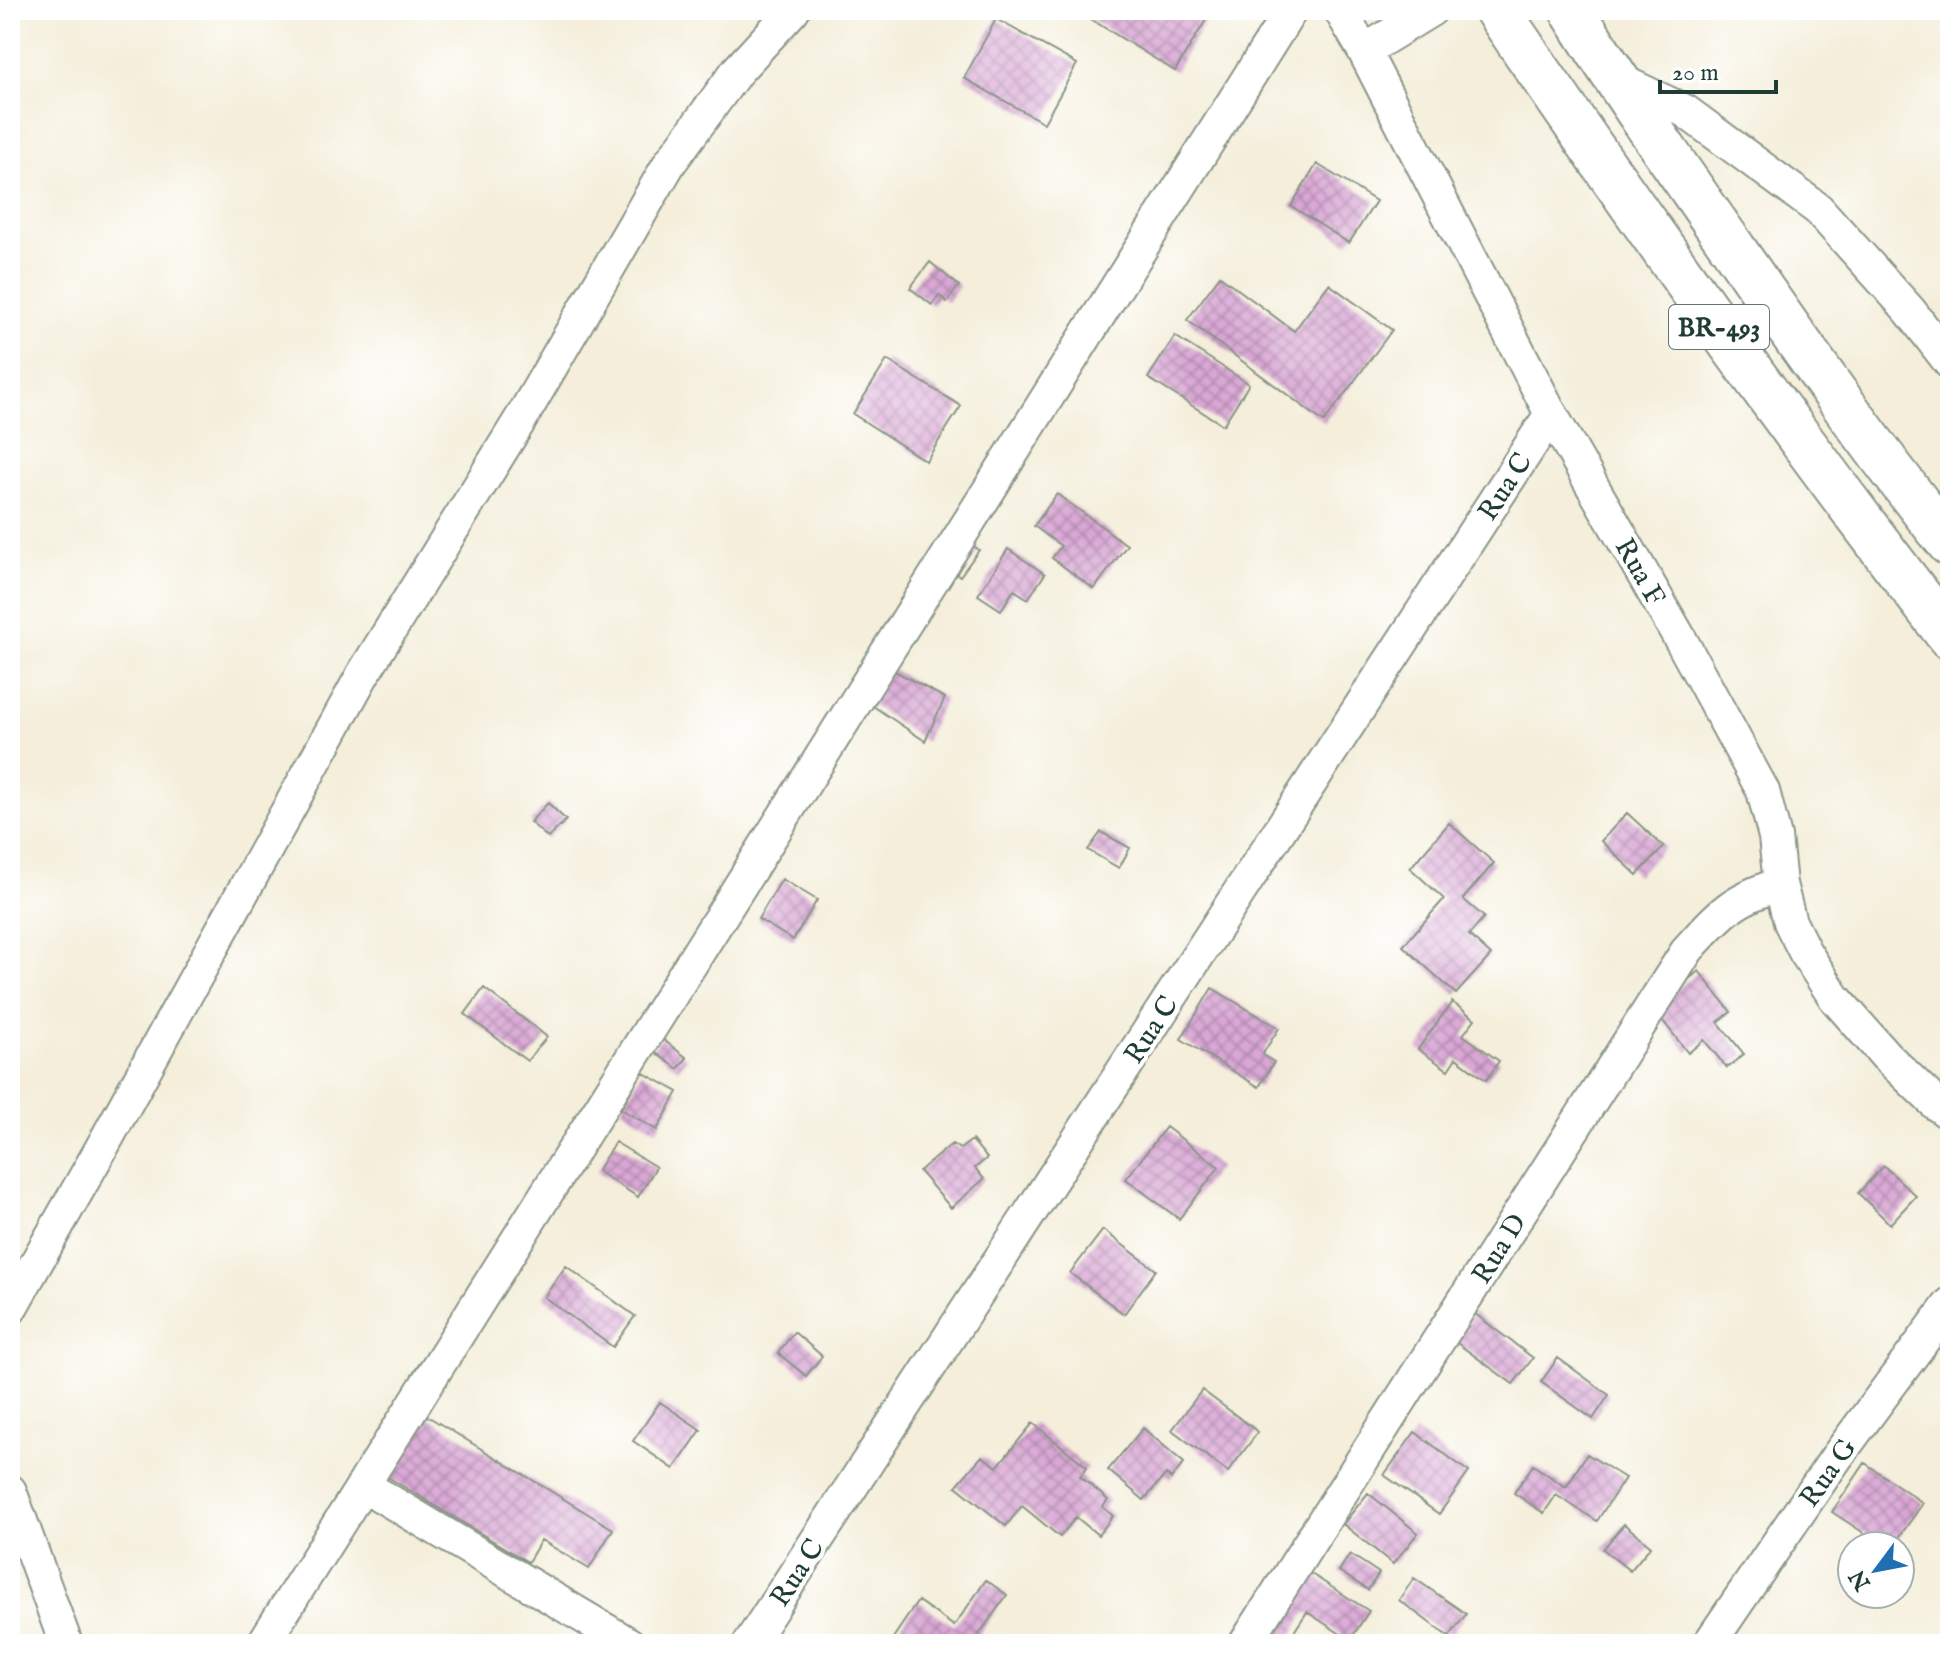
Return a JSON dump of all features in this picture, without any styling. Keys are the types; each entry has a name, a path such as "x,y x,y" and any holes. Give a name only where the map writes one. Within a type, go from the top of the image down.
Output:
{"highway":[{"name":"BR-493","path":"1497,10 1758,382 1950,637"},
{"name":"BR-493","path":"1572,10 1614,78 1803,350 1903,486 1950,544"}],"street":[{"path":"10,1309 363,674 522,417 669,164 737,71 793,10"},
{"path":"263,1644 1291,10"},
{"name":"Rua F","path":"1340,10 1551,414 1763,791 1775,837 1780,884 1790,922 1805,952 1835,998 1886,1056 1950,1114"},
{"path":"1364,51 1431,10"},
{"path":"1614,78 1685,111 1818,209 1910,311 1950,363"},
{"name":"Rua C","path":"749,1644 1551,414"},
{"name":"Rua D","path":"1245,1644 1688,949 1715,918 1733,904 1780,884"},
{"name":"Rua G","path":"1709,1644 1836,1458 1950,1304"},
{"path":"363,1485 629,1644"},
{"path":"10,1491 66,1644"}],"building":[{"path":"1076,10 1212,10 1175,71"},
{"path":"996,19 1077,64 1044,123 964,78"},
{"path":"1317,164 1376,201 1349,243 1291,206"},
{"path":"930,262 959,286 947,302 939,295 932,305 910,288"},
{"path":"1220,276 1294,331 1329,284 1392,330 1324,422 1187,320"},
{"path":"1175,336 1249,384 1223,425 1148,378"},
{"path":"887,360 961,406 926,461 853,414"},
{"path":"1057,494 1127,545 1094,589 1052,558 1061,546 1034,526"},
{"path":"968,542 979,550 960,576 949,568"},
{"path":"1008,549 1045,574 1028,599 1014,590 1001,610 978,595"},
{"path":"891,669 945,698 925,741 870,704"},
{"path":"548,803 566,820 548,838 530,822"},
{"path":"1627,813 1664,847 1637,875 1601,841"},
{"path":"1449,823 1494,863 1463,899 1484,917 1469,935 1491,955 1456,994 1403,946 1444,899 1410,868"},
{"path":"1101,832 1130,848 1119,868 1088,850"},
{"path":"782,879 817,900 793,940 758,919"},
{"path":"1699,971 1731,1012 1718,1022 1744,1054 1727,1068 1704,1040 1688,1053 1653,1008"},
{"path":"484,988 547,1037 527,1061 465,1014"},
{"path":"1212,988 1279,1028 1262,1055 1274,1062 1259,1087 1181,1039"},
{"path":"1452,1002 1475,1019 1463,1035 1499,1061 1486,1080 1456,1058 1448,1070 1418,1049"},
{"path":"661,1038 687,1058 678,1069 652,1050"},
{"path":"642,1072 678,1092 657,1130 621,1109"},
{"path":"1166,1127 1219,1167 1179,1219 1126,1179"},
{"path":"972,1140 987,1158 975,1168 984,1179 951,1208 919,1171 952,1144 960,1149"},
{"path":"615,1142 656,1167 638,1197 597,1171"},
{"path":"1884,1166 1916,1196 1890,1224 1858,1193"},
{"path":"1103,1230 1156,1270 1124,1314 1070,1273"},
{"path":"566,1266 635,1316 613,1347 544,1297"},
{"path":"1474,1313 1533,1358 1513,1384 1453,1340"},
{"path":"794,1332 822,1356 806,1376 778,1353"},
{"path":"1558,1358 1609,1395 1593,1419 1541,1382"},
{"path":"1202,1390 1258,1432 1228,1472 1172,1430"},
{"path":"660,1402 701,1430 674,1469 633,1441"},
{"path":"424,1414 613,1529 589,1569 541,1540 528,1562 386,1476"},
{"path":"1033,1423 1087,1467 1080,1476 1108,1500 1103,1507 1113,1516 1098,1535 1076,1517 1060,1537 1022,1506 1006,1526 956,1486 982,1456 997,1467"},
{"path":"1143,1428 1184,1463 1171,1479 1166,1474 1144,1500 1108,1470"},
{"path":"1415,1432 1469,1472 1439,1514 1384,1475"},
{"path":"1587,1454 1625,1478 1597,1521 1556,1495 1544,1513 1514,1493 1533,1465 1566,1487"},
{"path":"1865,1463 1923,1503 1904,1530 1860,1530 1832,1512"},
{"path":"1368,1493 1418,1533 1393,1564 1343,1524"},
{"path":"1624,1524 1651,1546 1630,1571 1603,1549"},
{"path":"1350,1554 1379,1573 1368,1590 1339,1571"},
{"path":"1305,1570 1369,1611 1350,1640 1307,1612 1286,1644 1258,1644"},
{"path":"1414,1578 1466,1614 1449,1637 1399,1600"},
{"path":"986,1580 1007,1595 972,1644 889,1644 918,1601 954,1626"}]}
